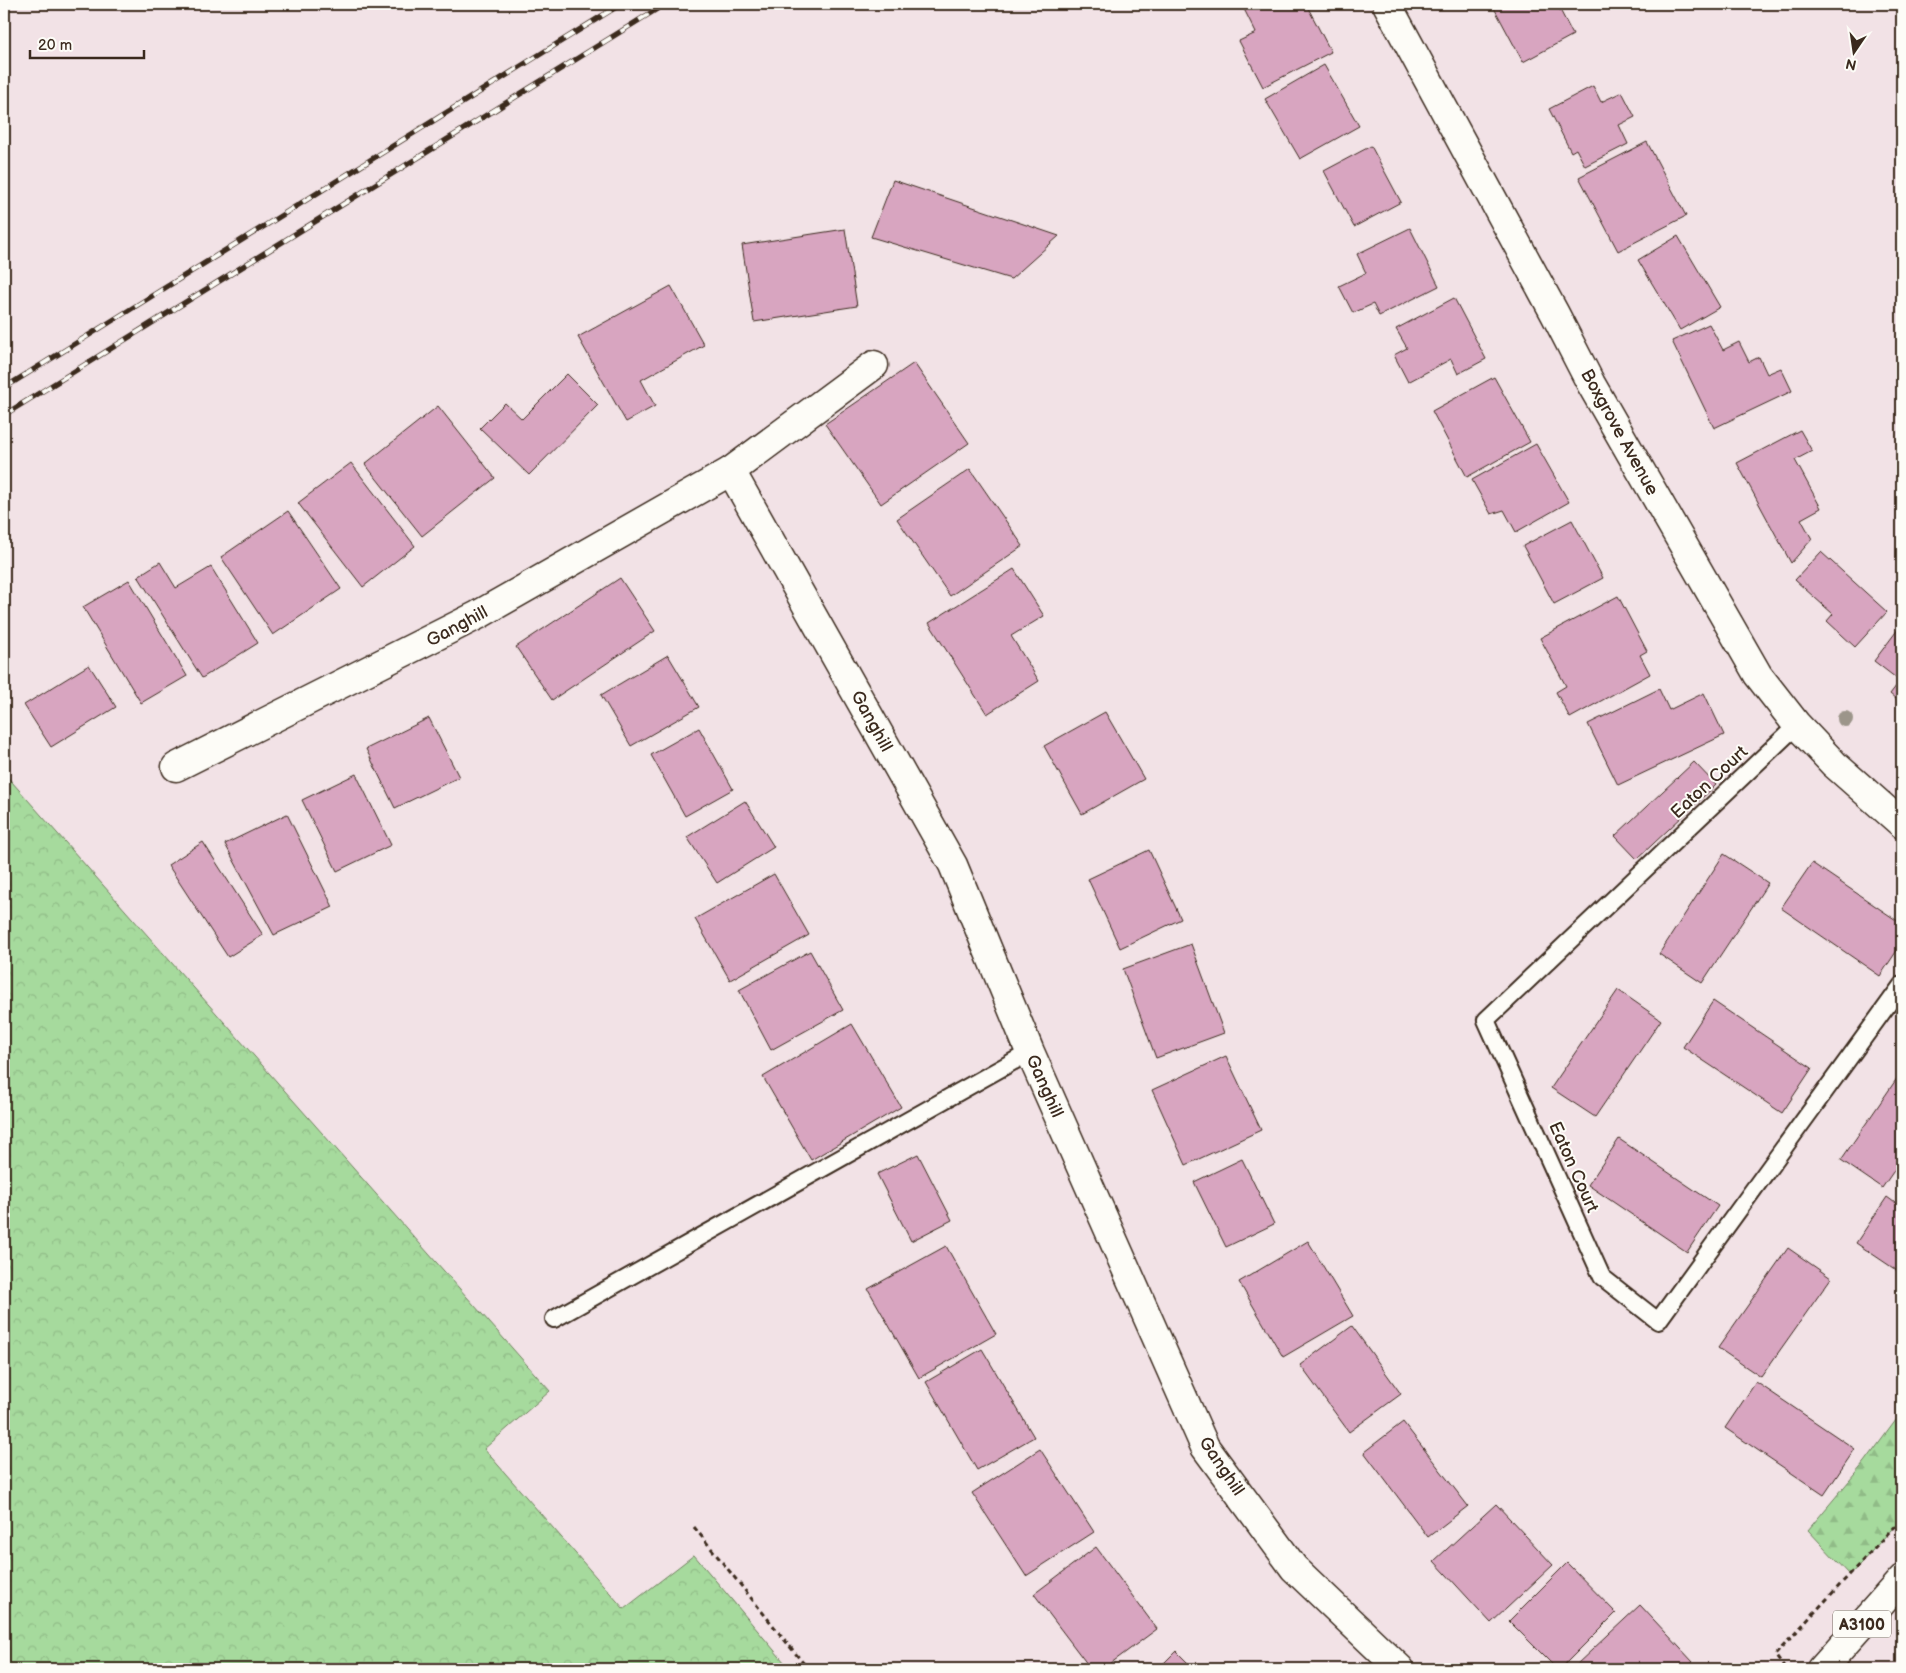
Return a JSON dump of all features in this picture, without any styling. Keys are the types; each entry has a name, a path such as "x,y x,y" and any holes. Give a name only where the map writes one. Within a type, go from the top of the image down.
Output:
{"street":[{"name":"Boxgrove Avenue","path":"1387,4 1596,392 1758,675 1797,725 1834,764 1902,824"},
{"name":"Ganghill","path":"176,767 478,615 730,471 874,365"},
{"name":"Ganghill","path":"730,471 953,866 1030,1052 1205,1447 1294,1568 1400,1669"},
{"name":"A3100","path":"1822,1669 1902,1579"}],"lane":[{"name":"Eaton Court","path":"1797,725 1486,1020 1602,1277 1658,1321 1902,985"},
{"path":"554,1319 1030,1052"}],"path":[{"path":"1785,1669 1775,1655 1902,1518"},
{"path":"694,1527 808,1669"}],"green space":[{"path":"4,773 550,1391 484,1449 624,1609 694,1555 790,1669 4,1669"},
{"path":"1902,1412 1902,1518 1850,1575 1808,1530 1865,1462"}],"building":[{"path":"1254,4 1306,4 1331,52 1263,87 1239,41 1256,33 1244,9"},
{"path":"1497,4 1557,4 1573,35 1523,62 1493,6"},
{"path":"1324,65 1359,126 1300,159 1265,99"},
{"path":"1593,86 1601,102 1622,92 1635,117 1619,125 1628,144 1585,166 1576,149 1571,152 1549,109"},
{"path":"1647,142 1686,216 1618,251 1579,177"},
{"path":"1371,146 1401,202 1354,227 1324,171"},
{"path":"893,180 1059,236 1011,279 871,237"},
{"path":"1410,228 1439,286 1379,316 1373,304 1353,313 1339,286 1366,273 1357,254"},
{"path":"845,229 857,306 754,322 742,245"},
{"path":"1678,236 1720,307 1680,330 1638,260"},
{"path":"671,286 704,345 641,380 655,406 626,422 578,337"},
{"path":"1454,298 1486,359 1458,374 1451,359 1408,382 1394,355 1407,348 1396,329"},
{"path":"1709,324 1723,350 1739,342 1749,362 1759,357 1767,374 1781,368 1792,391 1714,428 1672,341"},
{"path":"914,363 969,443 881,504 825,424"},
{"path":"567,374 598,405 529,475 480,428 505,403 522,419"},
{"path":"1494,377 1530,442 1467,477 1432,411"},
{"path":"438,406 495,478 422,536 365,464"},
{"path":"1800,430 1812,451 1795,460 1821,508 1801,519 1812,539 1791,563 1737,463"},
{"path":"1536,444 1569,502 1516,532 1504,510 1491,514 1472,480"},
{"path":"351,463 415,546 363,587 298,503"},
{"path":"970,469 1023,546 950,596 897,519"},
{"path":"288,511 341,589 273,635 221,557"},
{"path":"1572,520 1603,578 1554,604 1523,546"},
{"path":"1821,552 1887,612 1855,647 1827,621 1833,614 1795,580"},
{"path":"160,562 176,588 211,567 258,643 202,678 138,576"},
{"path":"1014,569 1044,616 1011,636 1039,681 987,714 929,623"},
{"path":"620,578 655,631 552,700 516,647"},
{"path":"129,580 187,676 141,703 83,607"},
{"path":"1618,596 1647,651 1640,655 1650,674 1570,718 1556,692 1566,686 1540,638"},
{"path":"1902,624 1902,704 1890,694 1900,681 1874,661"},
{"path":"668,655 699,707 631,746 601,695"},
{"path":"89,665 116,707 51,747 24,705"},
{"path":"1659,689 1669,710 1704,693 1724,735 1618,785 1588,724"},
{"path":"1105,712 1144,779 1082,814 1044,746"},
{"path":"429,718 459,777 395,808 366,749"},
{"path":"699,728 733,789 685,816 651,755"},
{"path":"1694,762 1716,785 1637,859 1615,836"},
{"path":"356,774 391,845 337,871 302,800"},
{"path":"745,801 774,847 717,883 687,837"},
{"path":"287,814 333,907 274,935 225,844"},
{"path":"203,842 263,935 228,957 168,865"},
{"path":"1149,850 1181,919 1120,948 1088,879"},
{"path":"1724,854 1768,883 1702,983 1659,954"},
{"path":"1812,863 1902,924 1902,943 1880,976 1781,908"},
{"path":"774,874 809,935 730,980 695,919"},
{"path":"1191,944 1224,1033 1156,1058 1123,969"},
{"path":"810,951 843,1010 771,1050 739,990"},
{"path":"1618,990 1661,1020 1595,1117 1551,1088"},
{"path":"1713,1001 1812,1068 1782,1113 1683,1047"},
{"path":"852,1024 901,1107 811,1160 763,1077"},
{"path":"1226,1056 1261,1130 1186,1165 1152,1090"},
{"path":"1902,1071 1902,1159 1882,1188 1841,1160"},
{"path":"1619,1139 1718,1206 1687,1252 1588,1185"},
{"path":"918,1154 952,1220 911,1241 877,1174"},
{"path":"1242,1159 1274,1224 1226,1247 1194,1182"},
{"path":"1887,1197 1902,1208 1902,1274 1856,1243"},
{"path":"1308,1241 1353,1316 1283,1357 1239,1282"},
{"path":"946,1246 996,1334 919,1378 868,1289"},
{"path":"1788,1248 1831,1278 1761,1377 1718,1348"},
{"path":"1352,1326 1401,1394 1349,1432 1300,1365"},
{"path":"982,1349 1034,1437 977,1470 926,1382"},
{"path":"1756,1382 1855,1449 1824,1495 1725,1428"},
{"path":"1403,1422 1468,1506 1428,1537 1364,1452"},
{"path":"1040,1449 1094,1532 1026,1576 972,1493"},
{"path":"1496,1504 1553,1565 1491,1623 1434,1561"},
{"path":"1096,1547 1157,1629 1103,1669 1091,1669 1034,1594"},
{"path":"1567,1563 1616,1613 1560,1669 1557,1669 1509,1621"},
{"path":"1640,1605 1693,1662 1684,1669 1582,1669 1577,1664"},
{"path":"1176,1651 1194,1669 1158,1669"}],"railway":[{"path":"4,388 621,4"},
{"path":"4,415 665,4"}]}
